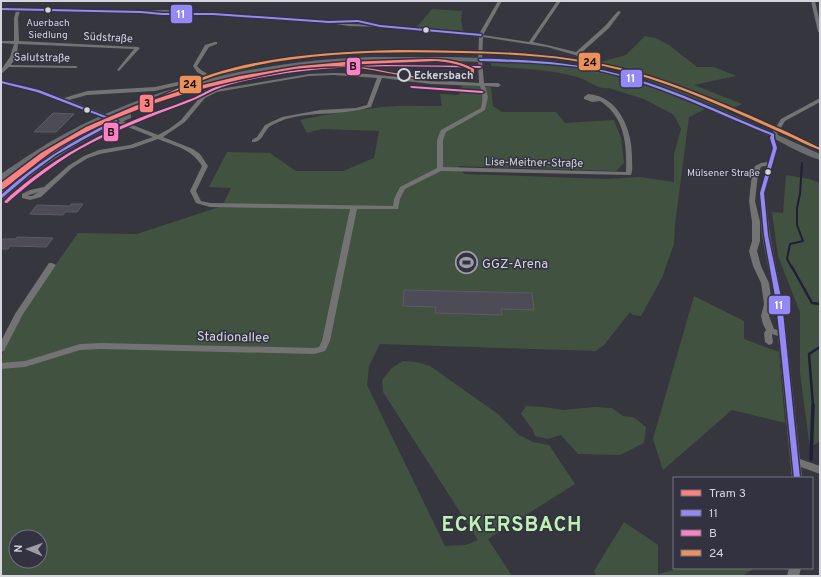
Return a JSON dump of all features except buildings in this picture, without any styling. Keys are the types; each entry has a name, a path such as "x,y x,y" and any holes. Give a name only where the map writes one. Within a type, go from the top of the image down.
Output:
{"street":[{"path":"1,82 38,90 191,150 198,155 205,166 193,191 198,202 210,205 396,208 397,199 402,188 440,169 440,140 444,131 483,109 485,104 480,60 481,35 500,1"},
{"path":"531,42 559,1"},
{"path":"813,1 820,32"},
{"path":"2,9 11,3"},
{"path":"2,9 141,12 162,14 190,13 329,22 349,25 380,26 481,35 531,42 577,54 599,63"},
{"name":"Salutstraße","path":"1,73 8,66 17,46 15,19 18,9"},
{"path":"577,54 607,27 619,12"},
{"name":"Südstraße","path":"1,42 138,48 119,70"},
{"path":"207,76 199,71 195,66 208,46 215,42"},
{"path":"1,178 54,142 106,116 154,98 223,78 273,69 334,61 378,59 535,61 598,70 637,81 719,111 820,157"},
{"path":"64,100 87,93 150,90 274,60"},
{"name":"Salutstraße","path":"8,66 76,67"},
{"path":"46,189 70,167 86,157 99,152 131,147 158,137 182,122 203,97 216,91 309,75 334,74 498,85"},
{"path":"254,141 260,138 267,126 284,118 320,112 356,110 369,106 380,76"},
{"path":"1,197 19,179 40,163 80,138 116,120 193,92 223,78"},
{"name":"Lise-Meitner-Straße","path":"440,169 629,174 630,149 625,126 613,107 600,99"},
{"path":"796,477 780,302 766,235 762,193 775,148 772,138 773,135 778,131 783,120 820,100"},
{"path":"770,164 758,166 755,174 752,201 756,222 756,241 753,251 757,266 765,283 768,304 765,316 771,331 783,335"},
{"name":"Stadionallee","path":"1,366 25,364 80,347 102,346 314,351 322,349 326,341 354,208"},
{"path":"1,349 19,314 52,266"},
{"path":"769,342 768,333 771,331"},
{"path":"795,461 820,470"}],"green space":[{"path":"432,9 462,11 461,21 463,31 416,28"},
{"path":"645,36 656,38 669,45 697,67 714,67 736,76 694,85 742,104 728,111 600,62 626,55"},
{"path":"491,63 557,65 597,71 639,83 707,108 689,117 675,224 674,244 662,278 641,316 633,315 630,312 604,345 596,351 380,344 369,366 367,385 445,546 466,545 478,540 383,392 382,380 392,368 403,361 416,362 430,366 498,414 519,435 533,442 549,445 575,484 488,539 512,576 1,576 1,356 26,307 78,233 137,234 222,206 231,188 209,187 227,152 271,153 296,171 343,171 374,158 379,131 322,129 307,133 300,120 342,112 383,107 442,106 440,94 459,95 462,85 491,87 493,106 502,112 556,112 565,123 614,120 621,138 624,163 616,171 458,166 464,174 607,179 639,177 674,182 674,154 681,129 674,115 644,99 609,88 599,87 583,79 561,73 491,66"},
{"path":"786,175 810,179 820,183 820,441 810,448 800,373 800,312 778,256 772,212 783,213"},
{"path":"694,296 744,321 744,339 779,352 785,423 732,410 663,470 653,439"},
{"path":"526,406 563,410 595,407 612,408 623,416 633,417 646,427 644,443 620,455 578,454 561,435 548,439 535,436 533,430 521,414"},
{"path":"624,522 658,545 658,574 677,569 753,569 743,576 596,576 594,571"}],"waterway":[{"path":"792,268 787,259 790,244 803,241 797,225 797,208 800,194 802,163"},
{"path":"792,267 812,303 820,304"},
{"path":"813,406 809,354 820,347"},
{"path":"811,459 813,406"}],"tram line":[{"name":"3","path":"1,185 42,154 87,128 136,107 187,90 240,77 293,69 345,63 426,60 456,62 473,70 472,75 438,79 421,78 368,68 351,66 334,65 322,65 300,67 277,71 266,73 255,75 195,90 124,113 101,123 57,147 28,167 1,189"}],"transit line":[{"name":"11","path":"1,9 141,12 162,14 213,14 329,22 358,21 380,26 481,35"},
{"name":"24","path":"1,188 38,158 98,123 205,78 220,73 278,60 308,56 368,52 428,51 517,54 575,59 614,67 698,95 820,149"},
{"name":"11","path":"480,60 562,64 611,73 673,93 773,135"},
{"name":"B","path":"6,202 41,173 98,138 139,119 192,100 221,86 287,72 319,69 384,66 480,67"},
{"name":"11","path":"1,82 38,91 116,121"},
{"name":"B","path":"412,87 482,92"},
{"name":"11","path":"1,197 27,174 55,154 116,121"},
{"name":"11","path":"773,135 772,138 775,148 762,193 766,235 779,302 797,477"}],"place":[{"name":"Auerbach Siedlung","path":"48,10"},
{"name":"Eckersbach","path":"404,75"},
{"name":"Mülsener Straße","path":"768,172"},
{"name":"GGZ-Arena","path":"466,263"}],"district":[{"name":"ECKERSBACH","path":"512,524"}]}
